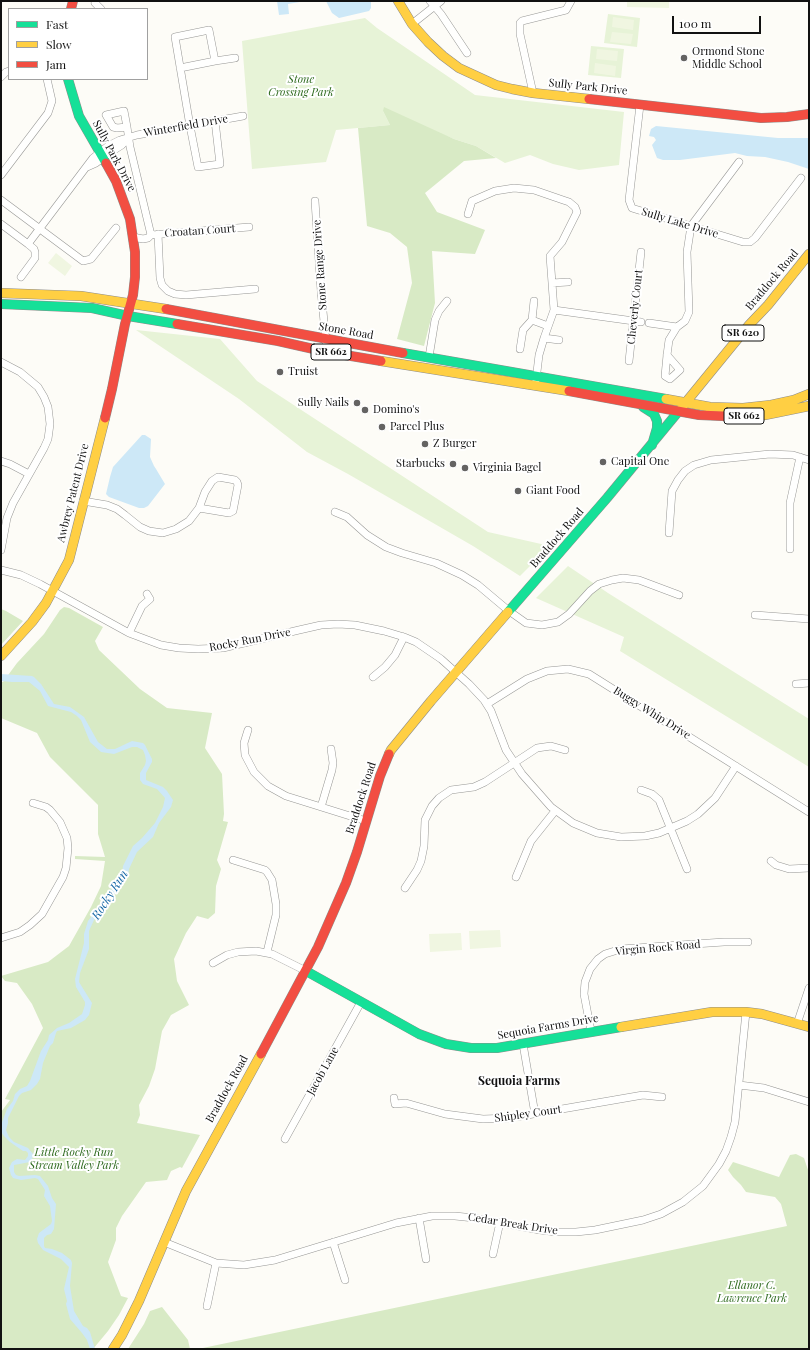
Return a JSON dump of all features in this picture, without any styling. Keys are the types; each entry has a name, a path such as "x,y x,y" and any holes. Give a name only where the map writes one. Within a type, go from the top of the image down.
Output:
{"main road":[{"name":"Sully Park Drive","path":"398,1 412,24 443,56 459,68 496,85 533,93 738,116 761,118 809,114"},
{"name":"Sully Park Drive","path":"68,80 79,116 116,181 130,219 136,264 128,316"},
{"name":"Braddock Road","path":"113,1349 126,1329 139,1301 186,1191 306,971 342,894 357,852 380,776 392,750 456,672 652,445 809,254"},
{"name":"Stone Road","path":"1,293 81,296 131,303 326,340 429,357 582,393 678,412"},
{"name":"Stone Road","path":"1,304 92,308 128,316 256,337 327,352 686,402"},
{"name":"Awbrey Patent Drive","path":"1,656 32,622 53,591 69,560 112,389 128,316"},
{"name":"SR 662","path":"686,402 710,407 743,408 771,405 794,400 809,394"},
{"path":"637,404 651,412 657,421 658,428 652,445"},
{"name":"SR 662","path":"678,412 710,416 740,417 765,415 809,406"},
{"name":"Sequoia Farms Drive","path":"306,971 419,1034 446,1044 471,1048 497,1048 700,1013 728,1011 762,1014 809,1027"}],"street":[{"path":"412,24 432,4 441,1"},
{"path":"533,93 520,34 520,23 522,21 566,10 571,1"},
{"path":"95,3 100,8"},
{"path":"432,4 467,53"},
{"path":"214,121 220,164 198,167 175,37 209,30 215,61"},
{"path":"180,68 235,58"},
{"path":"1,175 48,113 52,101 47,80"},
{"name":"Sully Lake Drive","path":"640,104 629,200 630,205 635,209 743,242 750,242 755,238 801,178"},
{"name":"Winterfield Drive","path":"28,244 88,167 96,163 101,155 122,145 129,138 243,116"},
{"path":"127,127 154,234 162,285 168,291 175,294 186,295 255,289"},
{"path":"667,354 669,340 677,327 685,321 689,312 687,252 691,226 739,162"},
{"path":"468,214 472,201 495,191 514,188 534,190 563,200 575,207 577,212 562,242 550,256 554,310 539,355 536,381"},
{"path":"1,200 81,260 86,261 91,259 116,228"},
{"name":"Stone Range Drive","path":"315,201 327,352"},
{"path":"1,224 34,249 35,258 21,278"},
{"name":"Croatan Court","path":"133,237 143,239 154,234 249,227"},
{"name":"Cheverly Court","path":"629,362 641,252"},
{"path":"552,283 568,282"},
{"path":"429,357 437,315 447,301"},
{"path":"520,349 523,330 532,320 534,301"},
{"path":"554,310 677,327"},
{"path":"532,320 548,326"},
{"path":"544,338 559,340"},
{"path":"1,362 20,372 34,383 41,392 48,407 50,424 48,439 44,448 13,503 7,518 1,550"},
{"path":"669,534 672,491 678,480 691,467 705,461 770,454 800,457 809,460"},
{"path":"790,549 790,503 800,457"},
{"path":"1,460 29,474"},
{"path":"83,501 107,505 117,509 140,527 149,531 169,532 189,522 199,508 205,492 212,481 218,477 235,480 237,482 238,485 233,511 229,513 199,508"},
{"path":"335,512 347,517 367,535 386,547 436,563 462,575 478,585 509,611 526,622 535,625 558,622 570,614 584,596 594,588 605,582 619,579 628,578 639,580 679,595"},
{"name":"Rocky Run Drive","path":"1,570 21,576 53,591 129,633 161,644 179,648 223,648 298,630 332,624 355,625 404,637 430,651 469,684 487,704 495,720 505,747 514,763 542,798 555,811 581,827 596,833 612,836 645,836 671,828 687,821 707,806 722,790 736,766"},
{"path":"129,633 142,606 150,599 147,594"},
{"path":"755,615 809,619"},
{"path":"373,677 385,667 395,655 404,637"},
{"name":"Buggy Whip Drive","path":"487,704 527,679 538,674 558,669 578,671 589,674 809,812"},
{"path":"796,684 809,683"},
{"path":"248,730 244,743 244,752 250,766 258,777 268,786 280,794 366,821"},
{"path":"405,888 421,861 424,846 425,820 429,810 442,795 451,790 474,786 485,782 542,746 551,746 565,750"},
{"path":"321,807 332,770 333,763 331,749"},
{"path":"641,790 652,794 659,800 687,869"},
{"path":"1,938 20,932 42,914 62,877 67,862 67,843 60,822 46,807 33,803"},
{"path":"516,877 531,841 555,811"},
{"path":"233,860 265,870 272,880 275,895 276,915 267,952"},
{"path":"771,861 776,865 788,869 809,868"},
{"name":"Virgin Rock Road","path":"591,1031 584,994 585,982 590,969 595,962 606,954 621,950 724,942 748,942"},
{"path":"213,963 227,955 238,952 256,951 267,952 306,971"},
{"path":"797,1024 809,988"},
{"name":"Jacob Lane","path":"285,1139 361,1002"},
{"name":"Cedar Break Drive","path":"164,1242 216,1263 244,1265 260,1263 396,1223 432,1216 455,1216 500,1222 545,1231 576,1232 596,1230 643,1220 661,1214 683,1202 703,1186 719,1164 731,1137 735,1122 746,1012"},
{"path":"523,1044 535,1114"},
{"path":"739,1085 764,1088 809,1102"},
{"name":"Shipley Court","path":"394,1101 466,1118 500,1119 643,1095 662,1097"},
{"path":"419,1218 426,1259"},
{"path":"493,1254 500,1222"},
{"path":"333,1242 345,1280"},
{"path":"208,1306 216,1263"}],"green space":[{"path":"627,1 669,1 669,8 627,7"},
{"path":"608,14 640,18 637,47 604,43"},
{"path":"613,17 634,20 633,30 612,27"},
{"name":"Stone Crossing Park","path":"365,18 377,28 475,95 624,112 619,165 579,170 553,164 530,155 505,163 476,146 383,111 390,125 336,130 326,162 252,169 242,41"},
{"path":"612,32 633,34 631,44 610,42"},
{"path":"591,46 624,49 621,78 588,75"},
{"path":"597,49 618,51 617,61 596,59"},
{"path":"595,63 616,66 615,76 594,73"},
{"path":"384,107 454,139 476,146 496,158 464,161 425,193 437,212 485,230 475,254 432,251 435,303 424,346 397,339 412,283 407,247 390,233 367,226 358,128 390,125 383,111"},
{"path":"56,253 72,266 65,276 48,263"},
{"path":"136,330 220,339 257,381 488,532 550,546 520,576 473,546 307,452 239,399"},
{"path":"568,566 608,593 809,719 809,767 620,651 624,637 536,598"},
{"name":"Little Rocky Run Stream Valley Park","path":"64,607 69,608 103,627 95,641 99,650 140,689 167,708 212,713 205,748 222,774 223,821 228,822 217,860 221,869 216,886 215,913 208,919 197,916 186,933 174,959 177,981 189,1005 171,1015 162,1031 155,1069 149,1086 139,1105 140,1115 137,1123 200,1135 182,1168 180,1167 171,1171 167,1180 146,1182 122,1216 116,1228 116,1240 108,1262 121,1296 128,1298 119,1315 93,1349 1,1349 1,1112 10,1100 5,1099 43,1028 32,1004 17,983 5,981 1,976 48,962 69,946 101,886 105,861 75,859 75,856 105,857 98,834 98,805 50,757 37,733 1,718 1,682 3,682 17,663 44,634 60,610"},
{"path":"1,609 23,621 1,645"},
{"path":"500,930 501,947 470,949 469,931"},
{"path":"461,933 462,950 430,952 429,934"},
{"name":"Ellanor C. Lawrence Park","path":"796,1154 804,1158 809,1170 809,1349 198,1349 787,1226 781,1204 775,1197 746,1192 728,1170 733,1162 779,1177 790,1155"},
{"path":"162,1307 188,1340 190,1349 128,1349 144,1324 150,1311"}],"water":[{"path":"277,1 300,2 288,4 289,14 279,15"},
{"path":"326,1 371,1 371,8 369,11 339,18 332,13"},
{"path":"656,126 778,138 809,138 809,169 788,162 765,157 747,156 735,153 680,160 663,160 657,158 652,145 656,140 654,137 649,136 651,129"},
{"path":"142,435 145,435 151,439 150,457 165,484 148,506 139,508 109,497 106,494 113,467"},
{"name":"Rocky Run","path":"1,674 34,677 41,684 54,704 70,707 84,717 98,742 107,749 115,749 132,741 143,743 152,759 146,773 146,780 163,787 173,800 171,807 159,823 153,837 137,852 129,869 128,877 94,920 89,931 89,949 80,973 79,982 92,1003 89,1015 85,1020 71,1028 57,1031 43,1063 40,1079 31,1090 22,1093 19,1096 8,1118 6,1130 9,1137 14,1142 28,1148 33,1154 30,1162 14,1165 14,1172 16,1175 40,1176 48,1186 52,1198 56,1204 54,1229 51,1234 44,1238 44,1246 45,1248 62,1253 71,1260 70,1286 74,1311 83,1326 90,1332 95,1349 90,1349 87,1340 70,1319 64,1289 69,1267 61,1259 43,1250 38,1243 37,1239 39,1233 51,1224 52,1221 50,1206 44,1196 45,1190 38,1179 21,1180 13,1178 9,1168 12,1162 17,1159 25,1160 28,1153 10,1142 4,1136 1,1132 1,1125 15,1094 20,1089 27,1086 30,1081 41,1051 48,1040 49,1035 57,1028 69,1023 82,1014 85,1002 76,987 75,979 88,921 107,897 116,881 122,876 123,866 133,846 155,823 163,807 165,798 157,789 143,784 140,780 140,773 146,761 143,750 137,747 132,747 114,754 101,752 90,742 81,720 77,716 71,712 48,706 40,691 29,682 1,681"}],"traffic: fast":[{"path":"68,80 79,116 106,163"},
{"path":"1,304 92,308 128,316 177,324"},
{"path":"403,353 666,399"},
{"path":"643,407 654,414 657,421 657,428 652,445"},
{"path":"508,612 607,498 678,412"},
{"path":"306,971 419,1034 446,1044 471,1048 497,1048 621,1027"}],"traffic: slow":[{"path":"398,1 412,24 428,42 459,68 496,85 512,89 533,93 589,99"},
{"path":"682,407 809,254"},
{"path":"1,293 81,296 166,309"},
{"path":"381,361 569,391"},
{"path":"666,399 710,407 743,408 771,405 794,400 809,394"},
{"path":"744,417 765,415 809,406"},
{"path":"1,656 32,622 46,603 69,560 105,418"},
{"path":"389,754 431,701 508,612"},
{"path":"621,1027 712,1012 746,1012 762,1014 809,1027"},
{"path":"113,1349 122,1335 139,1301 186,1191 261,1054"}],"traffic: jam":[{"path":"71,8 73,1"},
{"path":"589,99 761,118 809,114"},
{"path":"105,418 125,324 133,295 135,277 135,252 130,219 116,181 106,163"},
{"path":"166,309 403,353"},
{"path":"177,324 278,341 327,352 381,361"},
{"path":"569,391 699,415 744,417"},
{"path":"261,1054 318,947 346,883 380,776 389,754"}],"place":[{"name":"Ormond Stone Middle School","path":"684,58"},
{"name":"Truist","path":"280,372"},
{"name":"Sully Nails","path":"357,403"},
{"name":"Domino's","path":"365,410"},
{"name":"Parcel Plus","path":"382,427"},
{"name":"Z Burger","path":"425,444"},
{"name":"Capital One","path":"603,462"},
{"name":"Starbucks","path":"453,464"},
{"name":"Virginia Bagel","path":"465,468"},
{"name":"Giant Food","path":"518,491"}],"district":[{"name":"Sequoia Farms","path":"519,1081"}]}
